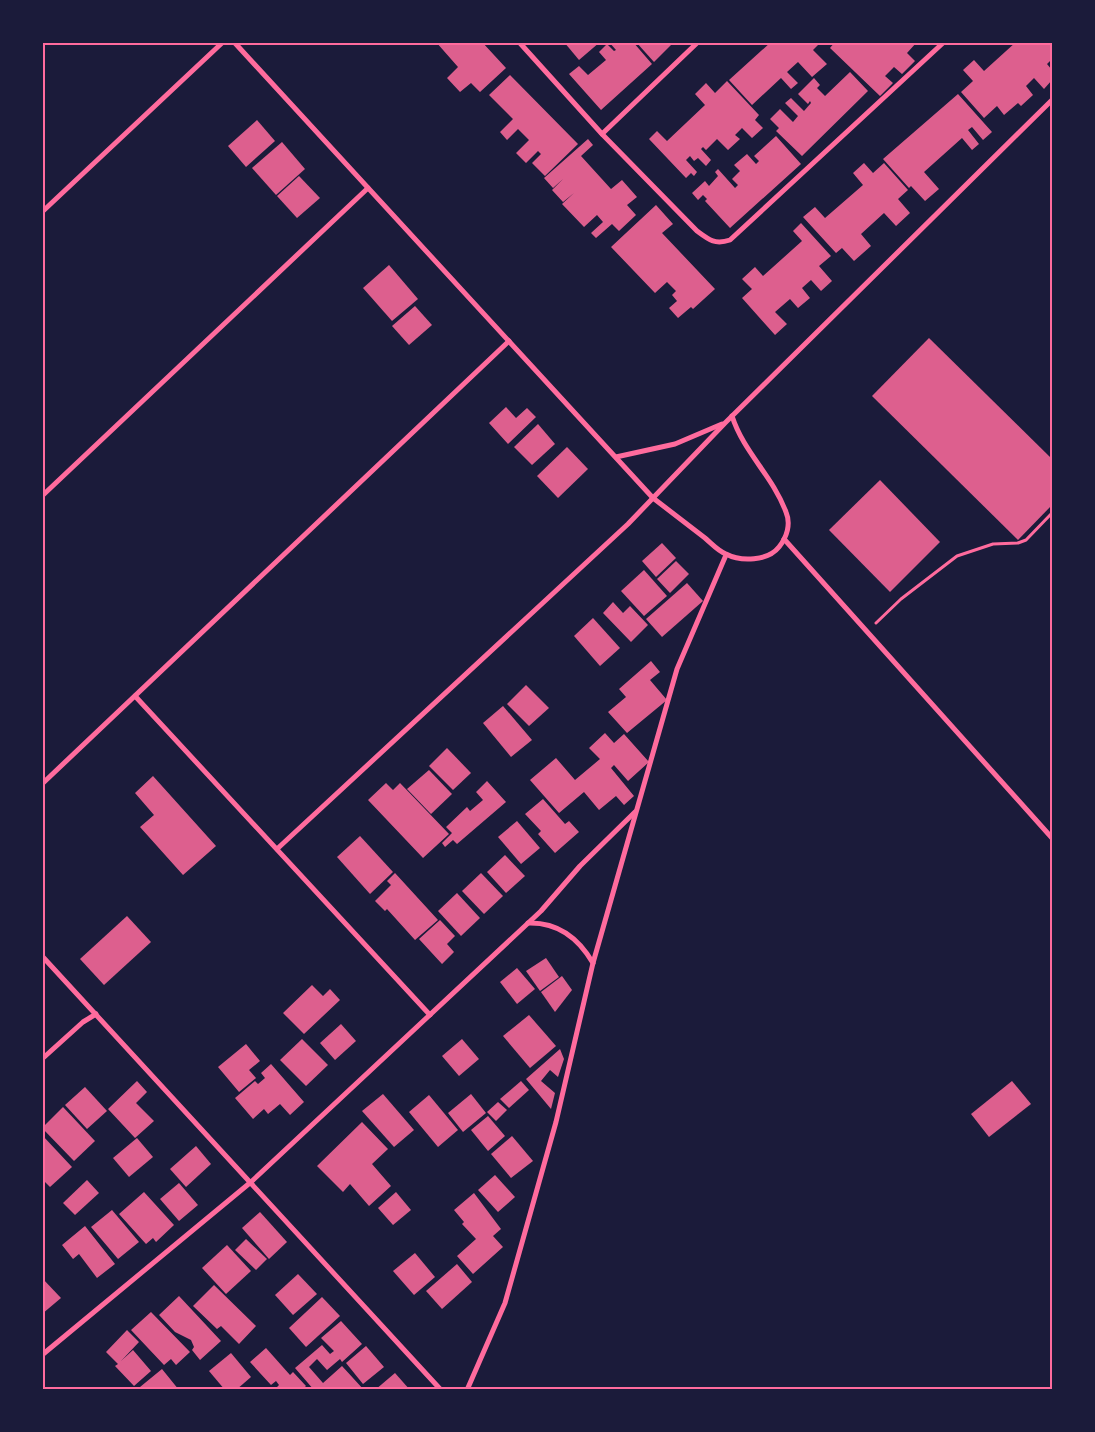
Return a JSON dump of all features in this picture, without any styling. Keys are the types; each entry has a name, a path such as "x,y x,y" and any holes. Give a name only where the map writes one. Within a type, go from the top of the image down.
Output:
{"street":[{"path":"42,212 223,42"},
{"path":"234,42 653,498 726,554 757,559 763,558 770,556 784,539 788,528 787,514 769,477 742,442 732,416"},
{"path":"519,42 602,134 697,231 712,242 720,243 730,240 944,42"},
{"path":"602,134 698,42"},
{"path":"277,849 653,498 732,416 1052,100"},
{"path":"42,496 368,188"},
{"path":"42,784 509,341"},
{"path":"616,457 675,444 725,423"},
{"path":"784,539 1052,838"},
{"path":"467,1390 505,1303 556,1122 593,963 676,670 726,554"},
{"path":"135,696 430,1015"},
{"path":"42,1355 251,1182 528,923 580,866 635,812"},
{"path":"528,923 548,924 566,933 580,945 593,963"},
{"path":"42,956 441,1390"},
{"path":"42,1059 83,1022 96,1014"}],"path":[{"path":"867,632 901,599 957,556 993,544 1018,543 1026,540 1052,513"}],"building":[{"path":"436,42 482,42 506,68 480,92 471,83 460,92 447,78 458,67"},
{"path":"564,42 600,42 579,60"},
{"path":"609,42 633,42 652,64 601,110 569,74 579,66 588,75 606,60 599,52 607,44 614,51 616,50"},
{"path":"636,42 674,42 654,62"},
{"path":"771,42 821,42 813,50 827,64 812,77 798,62 787,72 798,83 791,89 781,78 752,105 729,80"},
{"path":"835,42 856,42 859,45 861,42 917,42 907,53 915,61 902,74 894,67 885,76 893,83 880,96 830,48"},
{"path":"1016,42 1048,42 1052,47 1052,59 1047,64 1052,70 1052,80 1044,89 1034,78 1026,86 1033,95 1021,106 1018,103 1004,115 997,106 984,118 961,92 973,81 963,70 974,60 984,71"},
{"path":"850,72 868,91 802,156 776,131 779,128 770,119 780,109 793,122 798,116 785,103 791,98 804,111 811,103 810,101 808,104 798,94 814,78 820,85 817,88 825,96"},
{"path":"510,75 578,144 545,176 532,163 541,154 538,151 526,163 516,153 529,140 518,129 507,140 500,132 513,119 489,95"},
{"path":"727,81 759,115 755,120 763,128 752,138 742,128 735,135 740,139 728,150 717,139 706,150 703,147 701,149 711,160 706,166 698,158 694,161 690,156 686,160 697,172 694,176 691,173 686,178 649,139 657,131 667,141 705,105 695,94 706,83 715,93"},
{"path":"958,94 992,132 983,140 972,127 968,130 979,144 972,150 962,138 924,172 939,189 925,201 911,186 909,188 883,159"},
{"path":"257,120 275,141 246,167 228,146"},
{"path":"776,136 801,164 730,228 705,201 707,199 703,195 698,200 692,193 705,181 709,186 718,176 715,172 718,169 735,188 738,185 732,179 740,171 734,165 747,154 756,164 759,161 754,156"},
{"path":"588,139 593,145 581,156 611,189 622,180 637,197 627,205 636,215 619,231 612,224 596,238 591,233 603,222 597,215 584,227 562,204 574,193 563,202 552,190 563,179 553,188 544,178"},
{"path":"282,142 305,169 276,195 252,168"},
{"path":"864,163 873,173 884,163 908,190 898,199 910,213 896,226 884,213 861,234 871,246 854,261 842,248 836,253 803,217 815,207 825,218 863,185 853,173"},
{"path":"299,176 320,198 297,218 277,196"},
{"path":"656,205 673,224 662,233 715,289 693,309 691,307 678,318 669,308 677,301 672,295 676,291 667,282 655,293 611,247"},
{"path":"801,223 831,256 819,266 832,281 821,291 811,280 802,288 810,298 798,308 790,299 775,312 787,324 775,335 742,298 752,289 742,279 755,267 763,276 802,241 793,231"},
{"path":"389,265 418,299 392,321 363,288"},
{"path":"415,306 432,325 409,345 392,326"},
{"path":"929,338 1052,459 1052,505 1018,540 872,396"},
{"path":"506,407 516,418 527,408 536,417 508,444 489,423"},
{"path":"538,424 555,444 532,465 514,447"},
{"path":"567,447 588,469 558,498 537,476"},
{"path":"880,480 940,542 890,592 829,530"},
{"path":"662,543 676,558 656,577 642,561"},
{"path":"676,561 689,574 670,593 657,579"},
{"path":"644,570 667,596 644,616 621,591"},
{"path":"687,583 703,601 662,637 646,619"},
{"path":"613,602 623,613 630,606 648,625 631,642 603,613"},
{"path":"593,618 620,648 600,666 574,636"},
{"path":"651,661 660,672 650,680 667,700 627,733 608,712 626,697 619,689"},
{"path":"526,685 549,708 529,726 507,704"},
{"path":"503,706 532,740 511,757 483,723"},
{"path":"605,733 614,743 624,734 649,762 628,781 614,765 611,768 634,796 624,805 616,796 599,810 584,792 559,813 530,780 556,758 575,780 600,759 589,748"},
{"path":"447,748 471,773 453,790 429,766"},
{"path":"429,770 452,794 431,814 407,789"},
{"path":"153,776 216,846 183,875 140,827 154,815 135,793"},
{"path":"487,781 506,802 457,844 453,840 445,847 442,843 452,833 446,827 467,807 470,811 483,800 476,792"},
{"path":"386,783 393,790 400,783 449,834 423,858 368,800"},
{"path":"543,799 565,824 569,821 579,832 555,853 538,834 541,831 525,814"},
{"path":"517,821 540,848 521,864 498,837"},
{"path":"360,836 393,872 370,894 337,857"},
{"path":"505,855 525,876 506,893 487,872"},
{"path":"395,873 438,920 415,940 387,909 385,911 375,901 391,885 387,881"},
{"path":"481,873 503,896 484,914 462,891"},
{"path":"457,893 480,918 461,936 438,911"},
{"path":"127,916 151,942 104,985 80,959"},
{"path":"440,920 455,936 447,944 454,952 442,964 419,939"},
{"path":"546,958 559,977 540,991 526,971"},
{"path":"517,968 535,989 517,1004 500,982"},
{"path":"562,976 572,990 555,1012 541,992"},
{"path":"312,985 323,996 330,989 340,1000 304,1034 283,1013"},
{"path":"529,1015 556,1046 530,1068 503,1036"},
{"path":"341,1024 356,1041 335,1060 320,1043"},
{"path":"302,1039 328,1065 306,1086 280,1060"},
{"path":"462,1039 479,1059 459,1076 442,1056"},
{"path":"246,1044 260,1061 249,1070 256,1078 239,1092 218,1067"},
{"path":"560,1049 564,1059 558,1077 550,1070 541,1081 555,1093 551,1109 526,1079"},
{"path":"271,1064 304,1102 290,1115 280,1104 268,1114 264,1109 253,1119 235,1098 255,1081 258,1084 265,1078 261,1073"},
{"path":"137,1081 147,1092 136,1103 154,1121 135,1138 108,1109"},
{"path":"521,1081 529,1090 509,1108 500,1099"},
{"path":"1012,1081 1031,1104 989,1137 971,1114"},
{"path":"85,1087 107,1111 87,1129 65,1105"},
{"path":"383,1094 414,1130 394,1147 362,1111"},
{"path":"471,1094 486,1113 463,1132 448,1113"},
{"path":"429,1095 458,1130 438,1147 409,1112"},
{"path":"498,1102 507,1110 496,1121 487,1112"},
{"path":"63,1107 95,1141 74,1161 42,1128"},
{"path":"488,1116 505,1136 488,1151 471,1130"},
{"path":"362,1122 388,1149 372,1164 391,1186 369,1206 350,1184 343,1192 317,1166"},
{"path":"42,1135 72,1167 50,1187 42,1179"},
{"path":"512,1136 533,1161 511,1178 491,1154"},
{"path":"137,1138 153,1157 129,1177 113,1158"},
{"path":"196,1146 211,1164 186,1187 170,1169"},
{"path":"495,1175 515,1197 498,1212 478,1190"},
{"path":"87,1180 99,1193 75,1215 63,1203"},
{"path":"179,1183 198,1205 179,1221 160,1199"},
{"path":"144,1192 174,1225 156,1242 153,1238 146,1244 119,1214"},
{"path":"396,1192 411,1210 393,1225 378,1208"},
{"path":"474,1193 501,1229 493,1236 503,1247 473,1274 457,1256 476,1239 462,1224 464,1222 454,1210"},
{"path":"112,1210 139,1242 118,1259 91,1227"},
{"path":"260,1212 287,1242 269,1259 242,1228"},
{"path":"85,1226 115,1264 97,1278 79,1254 73,1259 62,1245"},
{"path":"246,1239 267,1259 256,1270 235,1250"},
{"path":"227,1245 251,1271 226,1294 202,1268"},
{"path":"415,1253 435,1277 414,1295 393,1271"},
{"path":"457,1264 472,1282 442,1309 426,1291"},
{"path":"298,1274 317,1294 293,1315 275,1295"},
{"path":"42,1278 61,1298 42,1314"},
{"path":"214,1285 256,1326 239,1344 221,1326 217,1329 193,1306"},
{"path":"179,1296 221,1341 200,1360 192,1350 194,1347 191,1340 175,1332 159,1315"},
{"path":"322,1297 340,1316 306,1347 289,1328"},
{"path":"151,1312 190,1352 176,1365 171,1359 164,1365 131,1330"},
{"path":"341,1321 362,1344 342,1362 340,1359 327,1370 317,1359 309,1367 323,1383 342,1366 364,1390 314,1390 295,1368 322,1345 330,1354 334,1351 321,1338"},
{"path":"127,1330 139,1342 121,1361 133,1350 151,1371 134,1386 115,1366 118,1364 106,1352"},
{"path":"366,1346 384,1367 363,1384 346,1363"},
{"path":"266,1348 290,1375 293,1372 306,1386 302,1390 274,1390 279,1385 276,1381 271,1385 250,1362"},
{"path":"231,1353 251,1377 236,1390 225,1390 209,1371"},
{"path":"162,1369 179,1390 163,1390 161,1387 159,1390 143,1390 140,1387"},
{"path":"395,1373 410,1390 375,1390"}]}
